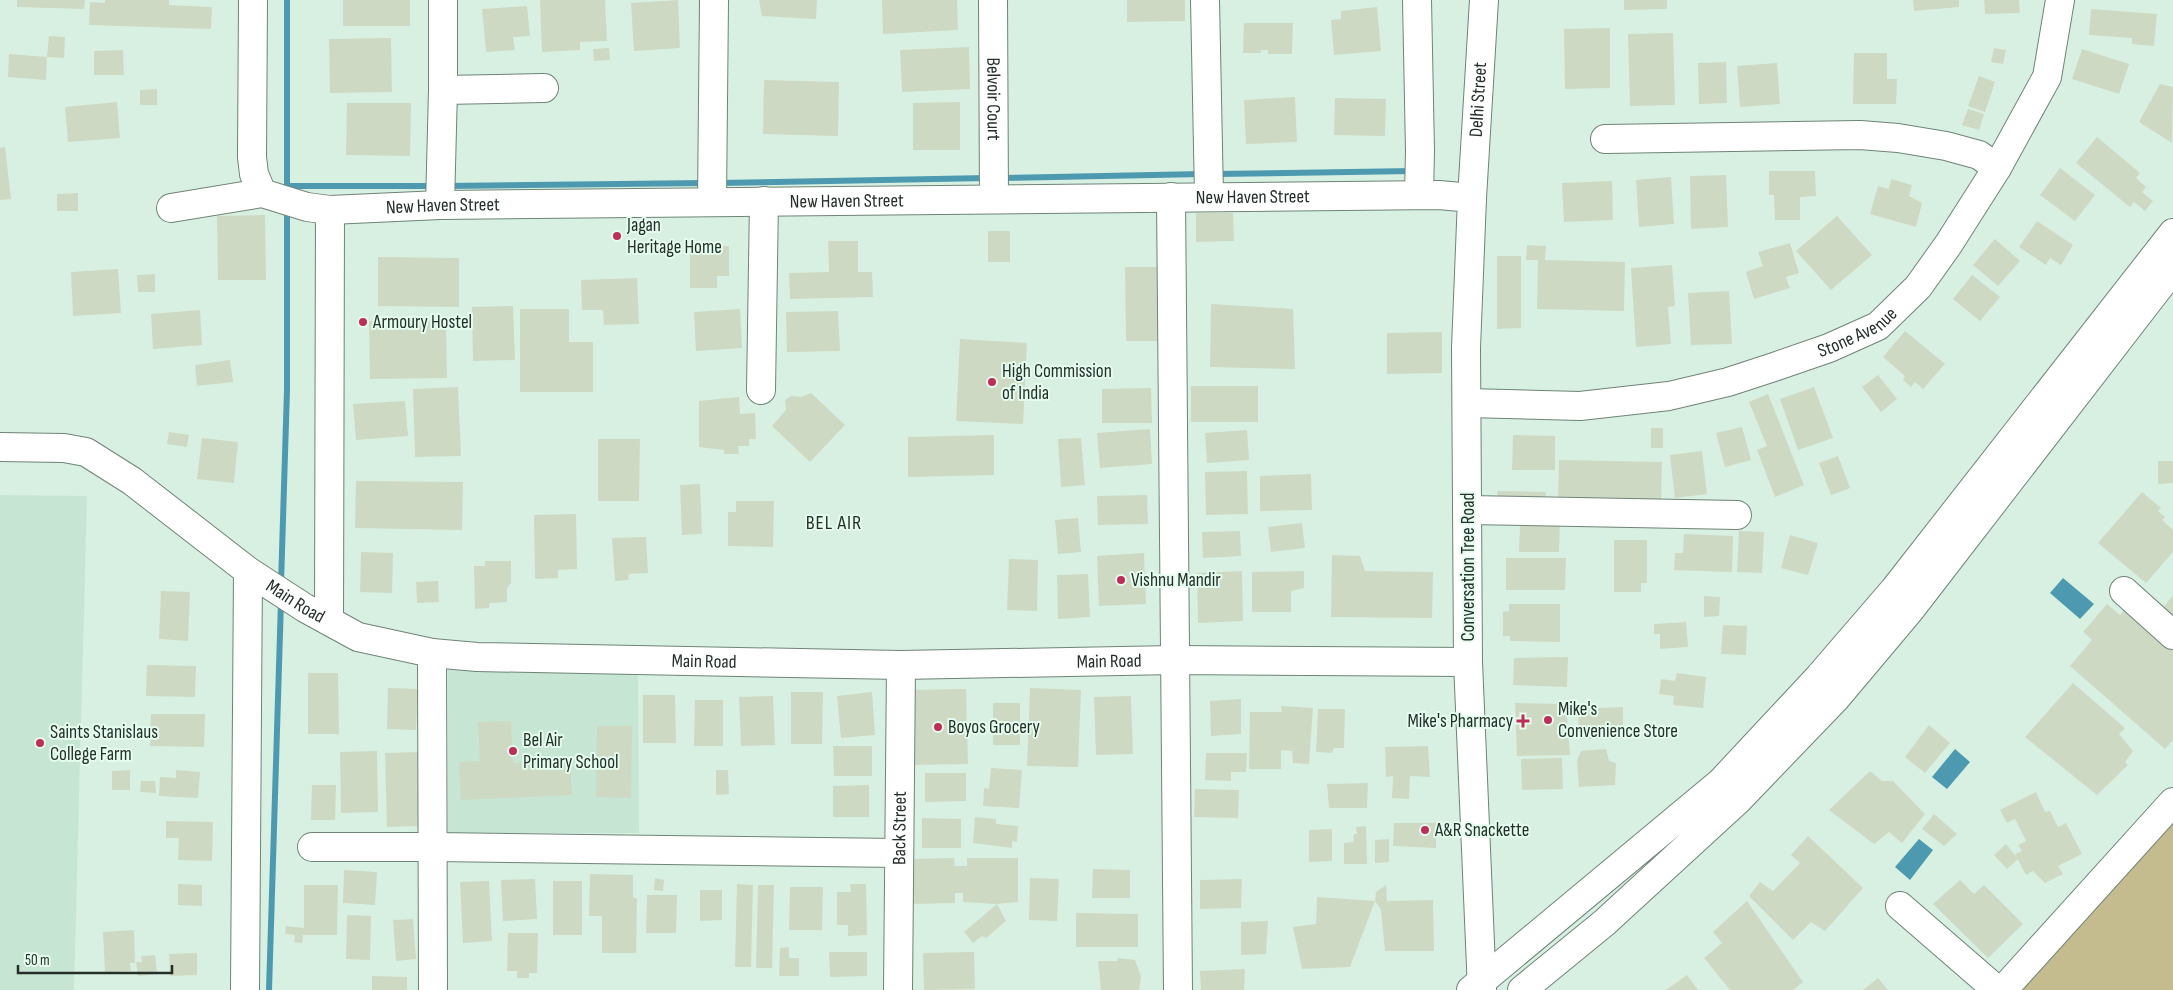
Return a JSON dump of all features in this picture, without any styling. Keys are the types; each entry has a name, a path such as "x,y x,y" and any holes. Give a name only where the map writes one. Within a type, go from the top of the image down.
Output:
{"street":[{"path":"171,208 270,196 254,174 252,157 253,0"},
{"path":"440,198 443,0"},
{"path":"712,190 714,0"},
{"name":"Belvoir Court","path":"994,0 994,198"},
{"path":"1205,0 1209,196"},
{"path":"1417,0 1419,188 1472,198"},
{"name":"Delhi Street","path":"1472,198 1484,0"},
{"name":"Stone Avenue","path":"1468,403 1580,406 1669,396 1728,382 1774,367 1829,348 1878,326 1918,287 1948,246 1997,168 2047,77 2060,0"},
{"path":"443,90 544,88"},
{"path":"1605,139 1860,135 1898,138 1946,146 1979,155 1997,168"},
{"name":"New Haven Street","path":"270,196 319,208 440,198 712,190 764,201 1171,197 1419,188"},
{"path":"1171,197 1178,990"},
{"name":"Conversation Tree Road","path":"1472,198 1466,348 1468,403 1468,662 1478,987"},
{"path":"761,390 764,201"},
{"path":"319,208 329,621"},
{"path":"1478,987 1721,782 1819,677 1894,590 2173,232"},
{"path":"1522,990 1604,923 1737,801 1836,698 1910,610 2173,269"},
{"name":"Main Road","path":"0,447 64,448 86,452 132,481 248,571 305,608 358,637 432,653 487,657 901,664 1174,660 1468,662"},
{"path":"1468,510 1737,515"},
{"path":"245,990 248,571"},
{"path":"2124,591 2173,635"},
{"path":"432,653 433,990"},
{"name":"Back Street","path":"898,990 901,664"},
{"path":"2003,990 2173,802"},
{"path":"312,847 898,853"},
{"path":"1900,906 1997,990"}],"shaded area":[{"name":"Saints Stanislaus College Farm","path":"0,495 87,496 74,990 0,990"},
{"name":"Bel Air Primary School","path":"638,669 639,833 448,833 448,670"},
{"path":"2173,819 2173,990 2021,990"}],"water":[{"path":"2063,578 2094,604 2080,619 2050,593"},
{"path":"1955,749 1970,762 1947,789 1932,777"},
{"path":"1919,839 1933,850 1910,880 1895,867"}],"building":[{"path":"17,0 85,0 84,9 17,7"},
{"path":"105,0 169,0 169,5 212,7 211,29 89,25 90,2 105,3"},
{"path":"343,0 410,0 410,26 343,26"},
{"path":"540,0 605,0 607,41 580,42 580,50 542,52"},
{"path":"678,0 680,48 634,51 631,3"},
{"path":"759,0 817,0 816,19 762,16"},
{"path":"882,0 957,0 958,30 883,34"},
{"path":"1127,0 1185,0 1185,21 1127,22"},
{"path":"1624,0 1667,0 1667,9 1624,10"},
{"path":"1913,0 1959,0 1959,7 1914,11"},
{"path":"1984,0 2019,0 2020,13 1985,14"},
{"path":"527,6 530,36 513,37 515,50 486,52 482,9"},
{"path":"1377,7 1381,51 1334,55 1331,20 1341,19 1341,11"},
{"path":"2091,9 2157,14 2154,46 2132,44 2132,38 2089,35"},
{"path":"1244,23 1293,23 1292,54 1268,54 1268,50 1261,50 1261,53 1243,53"},
{"path":"1610,28 1610,88 1565,89 1564,29"},
{"path":"1673,33 1675,105 1630,106 1628,34"},
{"path":"49,36 65,37 64,58 47,57"},
{"path":"391,38 392,92 330,93 329,39"},
{"path":"969,47 970,89 902,92 900,50"},
{"path":"609,48 610,60 594,61 593,49"},
{"path":"1994,48 2006,50 2003,64 1991,62"},
{"path":"2082,49 2129,64 2119,94 2072,79"},
{"path":"123,50 124,75 94,75 94,51"},
{"path":"1854,53 1887,53 1887,79 1897,79 1896,104 1853,104"},
{"path":"9,54 47,57 46,80 8,77"},
{"path":"1726,62 1727,103 1699,104 1698,63"},
{"path":"1777,63 1780,104 1740,107 1737,66"},
{"path":"1979,76 1995,82 1985,112 1968,106"},
{"path":"764,80 839,82 838,136 763,134"},
{"path":"2160,84 2173,87 2172,143 2139,122"},
{"path":"157,89 157,105 140,105 140,90"},
{"path":"1295,97 1297,142 1246,144 1244,100"},
{"path":"1335,98 1386,99 1385,136 1334,135"},
{"path":"117,102 120,138 68,142 65,107"},
{"path":"960,102 960,150 913,150 913,103"},
{"path":"347,103 411,103 410,156 346,155"},
{"path":"1968,109 1984,114 1979,130 1962,125"},
{"path":"2097,137 2140,173 2136,178 2146,187 2142,192 2153,201 2145,211 2134,202 2130,207 2076,163"},
{"path":"5,147 11,199 0,200 0,148"},
{"path":"2060,168 2095,195 2075,221 2040,195"},
{"path":"1769,171 1815,171 1816,196 1800,197 1800,220 1775,220 1774,195 1769,195"},
{"path":"1726,175 1728,227 1691,229 1690,176"},
{"path":"1671,177 1674,224 1639,227 1636,180"},
{"path":"1891,179 1912,185 1909,196 1922,203 1916,227 1870,214 1878,186 1889,189"},
{"path":"1612,181 1613,220 1564,222 1562,183"},
{"path":"78,193 78,211 57,211 57,194"},
{"path":"1196,213 1233,213 1234,241 1196,242"},
{"path":"265,215 266,280 218,280 217,216"},
{"path":"1837,216 1872,255 1831,290 1796,251"},
{"path":"2037,221 2073,245 2061,265 2050,258 2046,265 2019,247"},
{"path":"988,231 1010,231 1010,262 988,262"},
{"path":"1995,239 2020,261 1998,286 1973,265"},
{"path":"828,241 858,241 858,272 872,272 873,297 790,299 789,273 829,272"},
{"path":"1790,243 1799,273 1786,277 1790,288 1754,299 1746,272 1763,266 1758,252"},
{"path":"1527,245 1546,246 1545,260 1625,262 1624,311 1537,309 1538,260 1526,260"},
{"path":"690,246 729,246 729,276 717,276 717,288 690,288"},
{"path":"1497,256 1521,256 1521,328 1497,329"},
{"path":"378,257 459,258 459,307 378,306"},
{"path":"1672,265 1675,306 1668,307 1671,344 1636,347 1631,268"},
{"path":"1125,267 1160,267 1161,341 1126,341"},
{"path":"118,269 121,313 73,316 71,272"},
{"path":"155,274 155,292 138,292 137,275"},
{"path":"1972,275 2000,297 1980,321 1953,299"},
{"path":"637,278 639,324 604,325 603,310 582,310 581,280"},
{"path":"1729,291 1732,344 1691,345 1688,293"},
{"path":"1211,304 1293,309 1295,369 1210,367"},
{"path":"513,306 515,360 473,361 472,307"},
{"path":"520,309 569,309 569,342 593,342 593,392 520,392"},
{"path":"740,309 742,348 696,351 694,312"},
{"path":"200,310 202,345 153,349 151,314"},
{"path":"838,311 840,351 787,352 786,312"},
{"path":"446,320 447,378 370,379 369,321"},
{"path":"1905,331 1945,364 1923,389 1915,382 1911,387 1903,380 1905,376 1883,357"},
{"path":"1442,332 1442,373 1387,374 1387,333"},
{"name":"High Commission of India","path":"960,339 1027,343 1023,424 956,421"},
{"path":"230,360 233,382 197,386 195,365"},
{"path":"1878,375 1897,399 1881,412 1862,387"},
{"path":"1191,386 1258,386 1258,422 1191,422"},
{"path":"458,387 461,456 415,457 413,389"},
{"path":"1814,387 1833,438 1798,450 1780,399"},
{"path":"1151,388 1152,423 1102,423 1102,389"},
{"path":"811,393 845,425 810,462 772,426 786,410 785,400 791,396 801,397"},
{"path":"1768,394 1804,485 1775,497 1757,450 1767,446 1749,402"},
{"path":"739,397 740,414 755,413 756,439 749,439 749,446 738,446 739,454 724,454 724,450 699,447 699,401"},
{"path":"405,401 408,436 356,440 353,404"},
{"path":"1742,427 1751,460 1725,467 1716,433"},
{"path":"1651,428 1663,428 1663,448 1651,448"},
{"path":"1150,429 1152,464 1100,468 1097,433"},
{"path":"1247,430 1249,460 1207,463 1205,433"},
{"path":"169,432 189,435 187,447 167,444"},
{"path":"994,435 994,475 908,477 908,437"},
{"path":"1513,435 1555,436 1555,470 1512,470"},
{"path":"202,438 238,442 234,483 197,479"},
{"path":"1081,438 1085,485 1061,487 1058,439"},
{"path":"598,439 640,439 639,501 598,501"},
{"path":"1702,451 1707,494 1675,498 1670,455"},
{"path":"1838,456 1850,488 1831,495 1819,463"},
{"path":"1559,460 1662,462 1661,503 1558,501"},
{"path":"2158,461 2173,461 2173,483 2158,484"},
{"path":"1247,471 1248,514 1206,515 1205,472"},
{"path":"1311,474 1312,510 1260,511 1260,476"},
{"path":"356,481 463,482 462,530 355,528"},
{"path":"700,484 702,534 682,535 680,485"},
{"path":"1497,491 1546,492 1545,502 1499,500"},
{"path":"2142,492 2161,508 2158,511 2165,517 2162,520 2173,530 2173,552 2146,583 2098,543"},
{"path":"1147,495 1148,524 1098,525 1097,496"},
{"path":"736,501 774,501 773,547 728,546 728,512 736,512"},
{"path":"576,514 577,569 558,570 558,578 535,579 534,515"},
{"path":"1078,518 1081,552 1058,554 1055,520"},
{"path":"1543,522 1560,522 1559,552 1519,552 1520,526 1542,526"},
{"path":"1302,523 1305,548 1271,552 1268,527"},
{"path":"1240,531 1241,556 1203,558 1202,532"},
{"path":"1739,531 1764,532 1762,573 1737,572"},
{"path":"1684,534 1733,536 1732,572 1674,570 1675,553 1683,553"},
{"path":"1790,535 1818,543 1808,575 1781,568"},
{"path":"646,537 648,573 629,574 628,580 615,581 612,538"},
{"path":"1614,540 1647,540 1647,583 1641,583 1641,592 1614,592"},
{"path":"361,552 393,553 392,593 360,592"},
{"name":"Vishnu Mandir","path":"1144,553 1146,604 1099,606 1097,556"},
{"path":"1332,555 1360,556 1365,571 1433,572 1432,618 1331,617"},
{"path":"1506,558 1566,558 1565,590 1506,590"},
{"path":"1009,559 1038,560 1037,611 1007,610"},
{"path":"485,561 511,561 511,583 507,588 507,602 490,603 489,608 475,609 474,566 485,566"},
{"path":"1242,571 1243,621 1198,623 1197,573"},
{"path":"1304,571 1304,588 1291,591 1291,612 1252,612 1252,572"},
{"path":"1088,574 1090,617 1058,619 1057,575"},
{"path":"438,581 439,602 417,603 416,582"},
{"path":"161,591 190,592 188,641 159,639"},
{"path":"2173,595 2173,616 2163,608"},
{"path":"1704,596 1720,597 1719,616 1704,617"},
{"path":"1509,604 1560,604 1560,642 1510,641 1510,636 1503,636 1503,612 1509,611"},
{"path":"2107,604 2120,615 2125,609 2173,651 2173,740 2165,749 2070,666 2092,640 2083,632"},
{"path":"1686,622 1688,647 1660,649 1660,634 1654,634 1654,624"},
{"path":"1723,625 1747,626 1746,655 1721,654"},
{"path":"1568,657 1567,687 1513,685 1514,658"},
{"path":"147,665 196,666 195,697 146,696"},
{"path":"308,673 338,673 339,734 308,734"},
{"path":"1677,673 1706,677 1703,708 1673,705 1674,696 1659,694 1661,679 1675,681"},
{"path":"2073,683 2125,728 2119,734 2133,751 2125,762 2128,765 2097,795 2025,737"},
{"path":"388,688 418,689 416,730 387,729"},
{"path":"1030,688 1081,690 1078,767 1027,766"},
{"name":"Boyos Grocery","path":"966,689 968,764 909,765 908,690"},
{"path":"791,692 823,692 822,744 791,744"},
{"path":"872,692 875,735 841,738 837,696"},
{"path":"643,695 675,695 676,743 643,743"},
{"path":"773,696 775,745 741,746 739,697"},
{"path":"1131,696 1133,754 1096,755 1094,697"},
{"path":"1241,699 1241,734 1211,736 1210,701"},
{"path":"695,700 723,700 723,746 694,746"},
{"path":"993,703 1020,703 1020,745 993,745"},
{"path":"1515,703 1566,704 1570,755 1517,756"},
{"path":"1281,706 1313,708 1309,764 1293,763 1292,751 1281,750 1281,769 1249,769 1250,712 1282,712"},
{"path":"1623,707 1623,739 1579,739 1578,709"},
{"path":"1318,709 1345,709 1344,748 1334,748 1332,753 1316,752"},
{"path":"151,714 205,714 204,747 150,746"},
{"path":"511,721 513,763 570,760 572,795 461,800 459,762 480,761 478,722"},
{"path":"1929,725 1950,743 1925,773 1905,757"},
{"path":"597,726 632,726 631,798 596,797"},
{"path":"833,746 872,746 872,776 834,776"},
{"path":"1428,746 1430,777 1410,776 1409,799 1392,798 1393,776 1386,777 1385,747"},
{"path":"1606,749 1609,761 1616,763 1615,785 1579,787 1577,761 1581,751"},
{"path":"377,751 378,812 341,813 340,752"},
{"path":"420,752 422,826 387,827 385,753"},
{"path":"1206,753 1247,753 1246,772 1231,772 1231,781 1205,780"},
{"path":"1562,758 1563,789 1522,790 1521,759"},
{"path":"991,768 1022,770 1019,808 983,806 984,788 989,789"},
{"path":"130,770 130,790 112,790 112,771"},
{"path":"176,770 200,772 198,798 159,796 160,777 176,778"},
{"path":"716,770 728,770 729,794 716,795"},
{"path":"1870,771 1882,781 1893,781 1925,814 1902,843 1889,832 1874,844 1829,810"},
{"path":"925,773 966,773 966,801 925,802"},
{"path":"141,781 155,781 156,793 140,792"},
{"path":"1368,783 1367,808 1329,808 1327,784"},
{"path":"312,785 336,785 335,820 311,820"},
{"path":"869,785 869,817 833,817 833,786"},
{"path":"1195,789 1239,790 1238,818 1194,817"},
{"path":"2036,792 2045,812 2050,811 2058,827 2066,823 2082,854 2058,866 2063,874 2045,883 2033,871 2026,875 2015,854 2022,851 2018,845 2026,841 2015,819 2007,823 2000,810"},
{"path":"1934,814 1957,834 1944,846 1922,829"},
{"path":"975,817 996,819 996,824 1018,826 1017,842 1012,841 1012,848 973,843"},
{"path":"922,818 961,819 961,848 922,848"},
{"path":"166,821 213,822 212,861 178,860 179,838 166,838"},
{"path":"1394,823 1436,823 1436,848 1393,846"},
{"path":"1366,826 1367,864 1344,864 1344,843 1353,842 1354,834 1357,834 1356,827"},
{"path":"1332,829 1332,861 1309,862 1309,830"},
{"path":"1808,836 1863,888 1825,931 1811,922 1793,940 1749,896 1760,882 1773,891 1800,863 1791,855"},
{"path":"1389,839 1389,862 1375,863 1375,840"},
{"path":"2006,844 2018,859 2007,869 1994,855"},
{"path":"954,858 955,866 967,866 967,858 1018,858 1018,902 997,904 963,902 963,893 955,893 955,903 909,904 909,859"},
{"path":"1093,869 1130,870 1130,898 1092,898"},
{"path":"344,870 377,872 375,905 343,903"},
{"path":"590,874 633,875 633,897 637,899 636,953 602,953 602,916 589,916"},
{"path":"655,878 664,880 663,891 654,890"},
{"path":"1030,878 1059,879 1057,921 1029,920"},
{"path":"535,879 537,919 503,921 501,880"},
{"path":"1242,879 1241,908 1200,909 1200,880"},
{"path":"1960,880 1974,894 1984,885 2023,924 1988,958 1933,904"},
{"path":"489,881 492,941 463,943 460,882"},
{"path":"553,881 582,881 582,935 553,935"},
{"path":"178,884 202,885 202,906 178,905"},
{"path":"737,884 753,885 751,967 735,967"},
{"path":"850,884 866,884 867,935 848,936 848,925 837,925 837,892 851,892"},
{"path":"304,885 338,885 337,935 303,935 302,943 294,942 295,935 285,934 286,926 304,928"},
{"path":"758,885 774,885 772,968 756,968"},
{"path":"1386,885 1387,901 1433,900 1434,951 1385,951 1381,910 1375,901 1376,892"},
{"path":"790,887 823,887 822,930 789,930"},
{"path":"700,890 722,890 722,920 700,921"},
{"path":"647,895 677,895 676,933 646,933"},
{"path":"1317,897 1375,901 1350,967 1302,969 1293,927 1316,924"},
{"path":"1747,901 1803,982 1793,990 1730,990 1704,958 1722,943 1713,932"},
{"path":"997,904 1006,921 986,938 982,936 973,943 964,932"},
{"path":"1076,913 1138,914 1138,947 1076,947"},
{"path":"347,915 371,916 370,960 346,959"},
{"path":"413,919 416,959 396,961 393,920"},
{"path":"1268,921 1266,954 1241,955 1241,922"},
{"path":"134,930 135,963 130,963 131,971 105,972 103,932"},
{"path":"508,933 538,933 537,973 529,973 529,978 517,978 517,971 507,971"},
{"path":"789,947 789,958 799,958 799,976 779,976 780,948"},
{"path":"829,952 867,952 867,976 830,977"},
{"path":"974,952 975,989 924,990 923,953"},
{"path":"197,953 197,975 170,976 169,954"},
{"path":"155,955 157,974 138,976 136,962 142,962 141,956"},
{"path":"1118,958 1135,960 1141,977 1139,990 1101,990 1098,961 1117,961"},
{"path":"1245,969 1244,990 1201,990 1200,971"},
{"path":"1687,975 1698,990 1666,990"},
{"path":"372,976 407,977 407,990 372,990"},
{"path":"1878,978 1888,990 1863,990"}],"waterway":[{"path":"287,0 287,189"},
{"path":"1216,174 1413,171"},
{"path":"1001,178 1203,174"},
{"path":"718,183 988,178"},
{"path":"446,186 706,183"},
{"path":"287,186 433,186"},
{"path":"281,584 287,390 287,207"},
{"path":"269,990 281,601"}],"place":[{"name":"Jagan Heritage Home","path":"617,236"},
{"name":"Armoury Hostel","path":"363,322"},
{"name":"High Commission of India","path":"992,382"},
{"name":"Vishnu Mandir","path":"1121,580"},
{"name":"Mike's Convenience Store","path":"1548,720"},
{"name":"Mike's Pharmacy","path":"1523,721"},
{"name":"Boyos Grocery","path":"938,727"},
{"name":"Saints Stanislaus College Farm","path":"40,743"},
{"name":"Bel Air Primary School","path":"513,751"},
{"name":"A&R Snackette","path":"1425,830"}],"district":[{"name":"BEL AIR","path":"834,523"}]}
